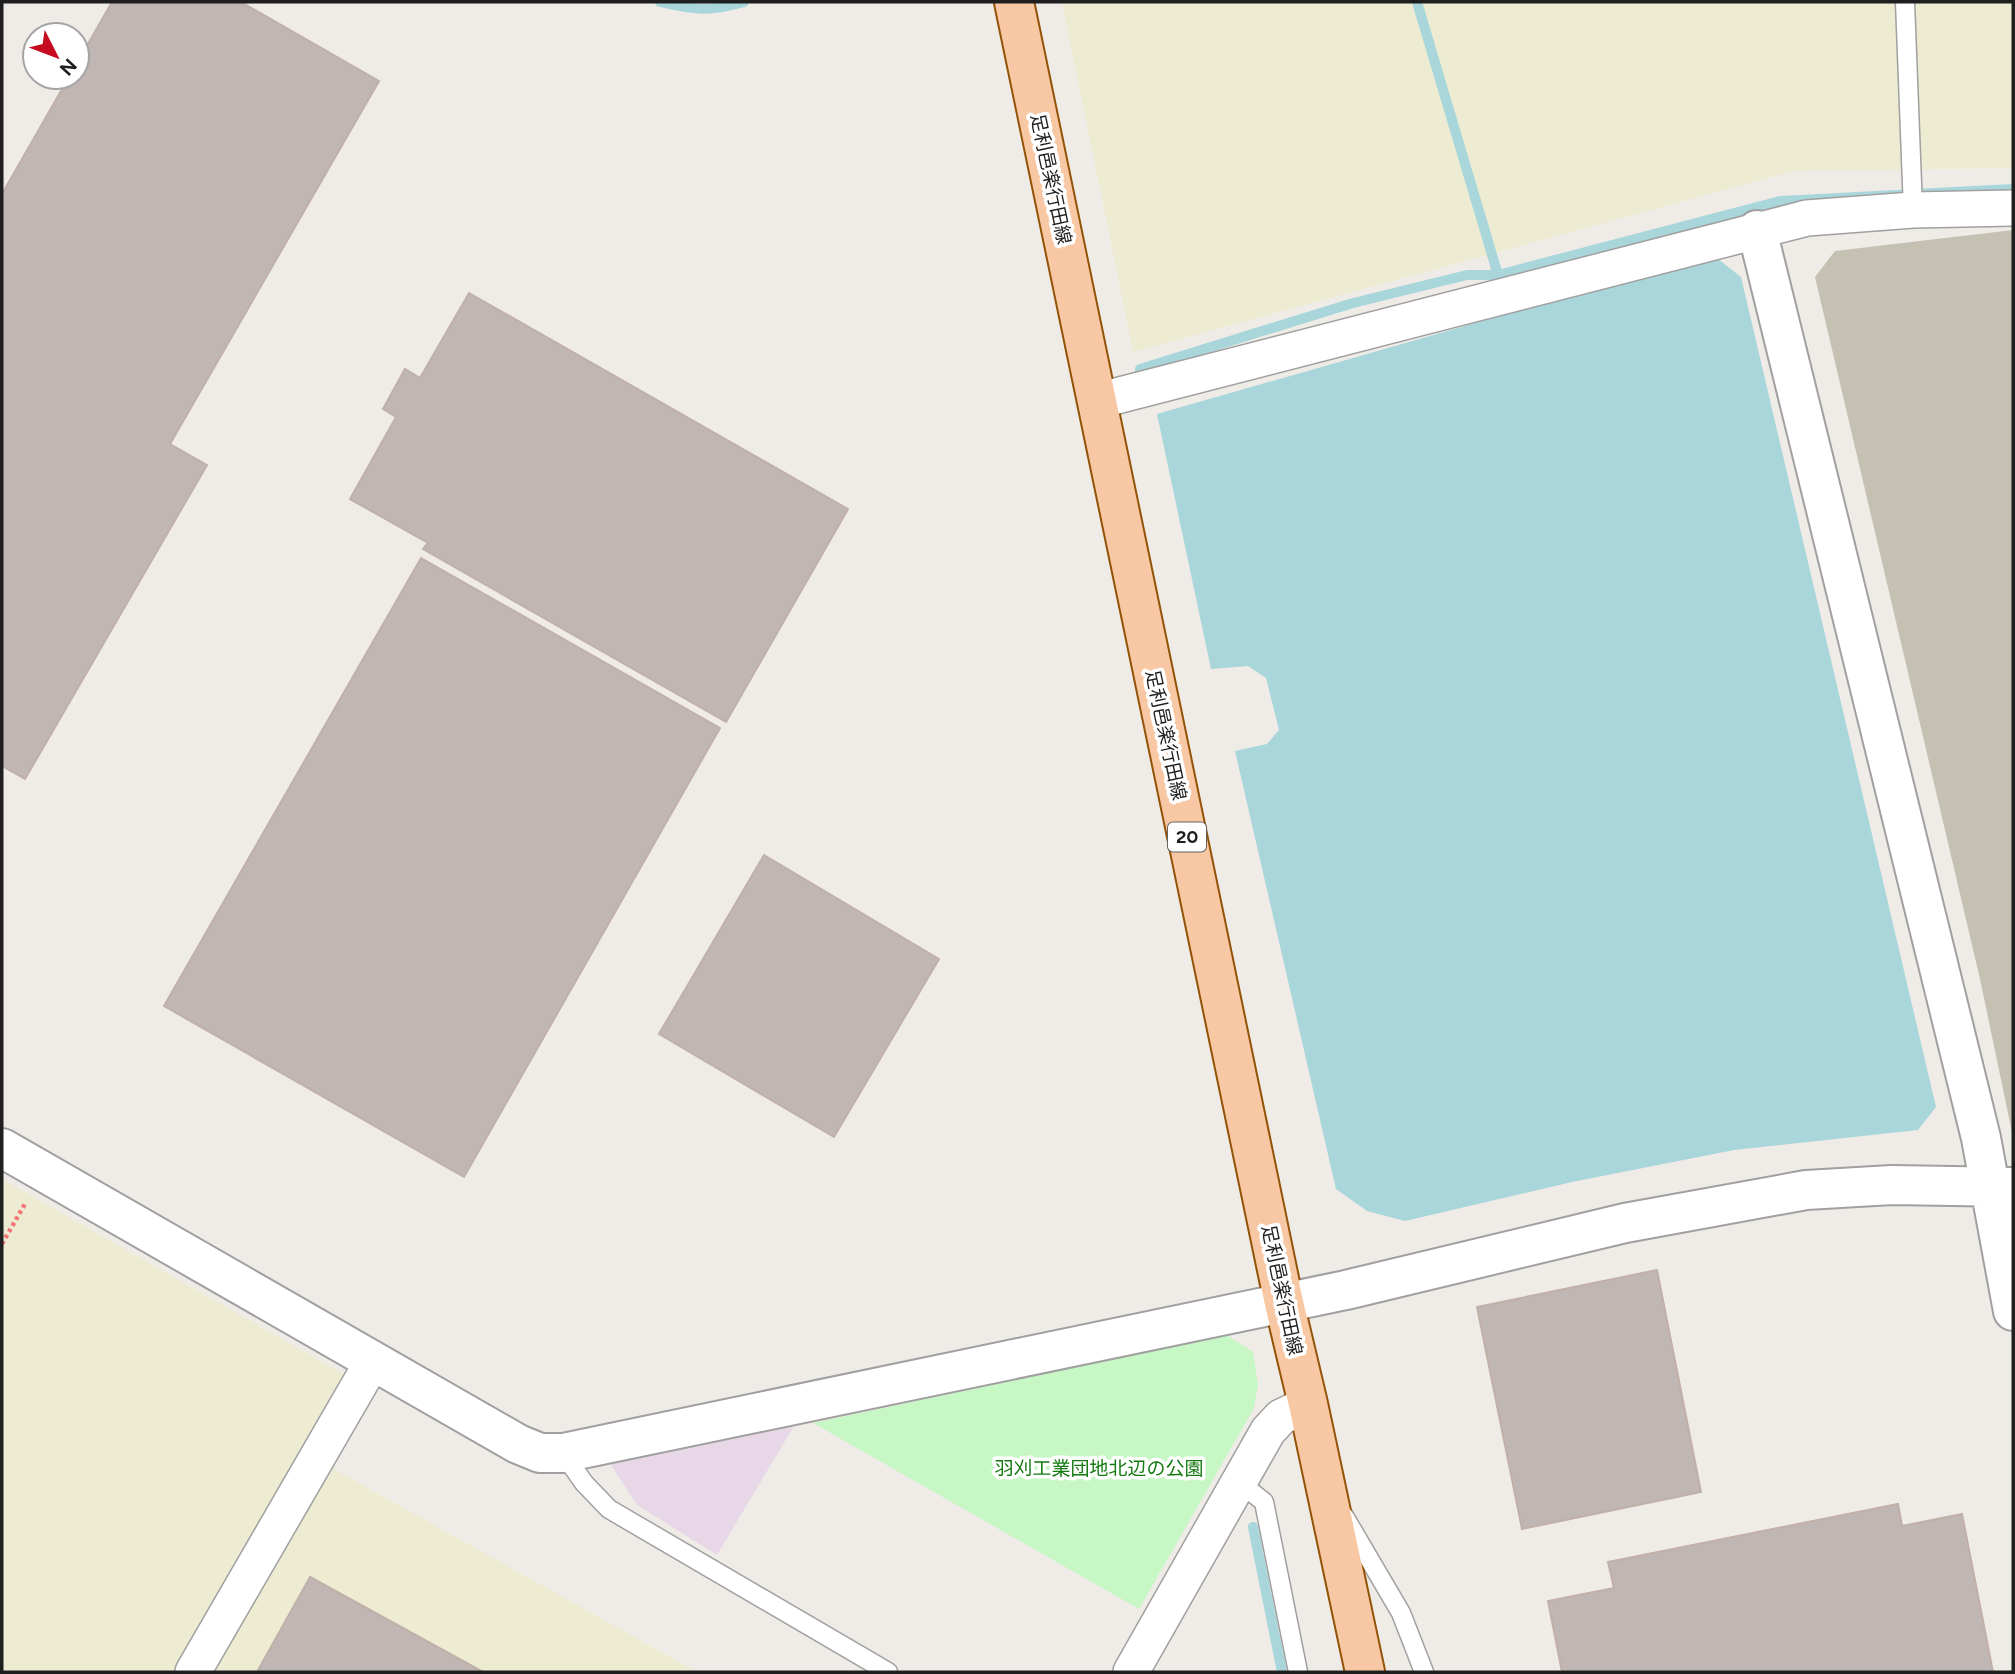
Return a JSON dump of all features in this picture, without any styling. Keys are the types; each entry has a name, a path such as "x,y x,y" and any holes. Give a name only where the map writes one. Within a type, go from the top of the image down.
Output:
{"main road":[{"name":"足利邑楽行田線","path":"1014,2 1284,1303 1365,1672"}],"street":[{"path":"1097,401 1807,218 1913,210 2013,208"},
{"path":"1757,230 1978,1124 2002,1186 1997,1234 2013,1311"},
{"path":"2,1147 518,1444 540,1453 564,1453 1346,1290 1625,1223 1806,1190 1892,1185 2002,1186"},
{"path":"193,1672 373,1361"},
{"path":"1131,1672 1268,1431 1281,1417 1308,1404"}],"lane":[{"path":"1905,2 1913,210"},
{"path":"564,1453 584,1483 609,1509 888,1672"},
{"path":"1239,1482 1264,1502 1298,1672"},
{"path":"1326,1486 1401,1613 1424,1672"}],"path":[{"path":"2,1244 44,1171"}],"shaded area":[{"path":"2013,230 2013,1137 1980,979 1815,277 1835,251"},
{"path":"794,1426 717,1555 637,1505 609,1462"}],"green space":[{"path":"1062,2 2013,2 2013,168 1794,171 1133,352"},
{"path":"2,1179 352,1379 182,1672 2,1672"},
{"name":"羽刈工業団地北辺の公園","path":"1227,1335 1253,1352 1258,1385 1254,1408 1139,1609 813,1423"},
{"path":"332,1468 697,1672 213,1672"}],"water":[{"path":"1713,255 1741,277 1936,1107 1918,1130 1734,1150 1572,1182 1405,1221 1367,1211 1336,1189 1235,751 1267,744 1279,730 1266,678 1248,666 1211,669 1157,414"}],"building":[{"path":"112,2 241,2 379,81 170,444 207,465 25,779 2,766 2,194 61,91 91,91 91,39"},
{"path":"469,293 848,509 726,722 423,549 428,543 350,499 396,417 383,409 405,369 420,378"},
{"path":"421,558 720,728 464,1177 164,1006"},
{"path":"764,855 939,959 834,1137 659,1034"},
{"path":"1657,1270 1701,1492 1522,1529 1477,1307"},
{"path":"1898,1504 1902,1526 1962,1514 1993,1672 1562,1672 1548,1601 1614,1588 1608,1562"},
{"path":"310,1577 483,1672 257,1672"}],"waterway":[{"path":"660,2 702,9 744,2"},
{"path":"1417,2 1498,275"},
{"path":"1140,369 1353,303 1467,275 1498,275 1780,201 2013,189"},
{"path":"1253,1527 1282,1672"}]}
